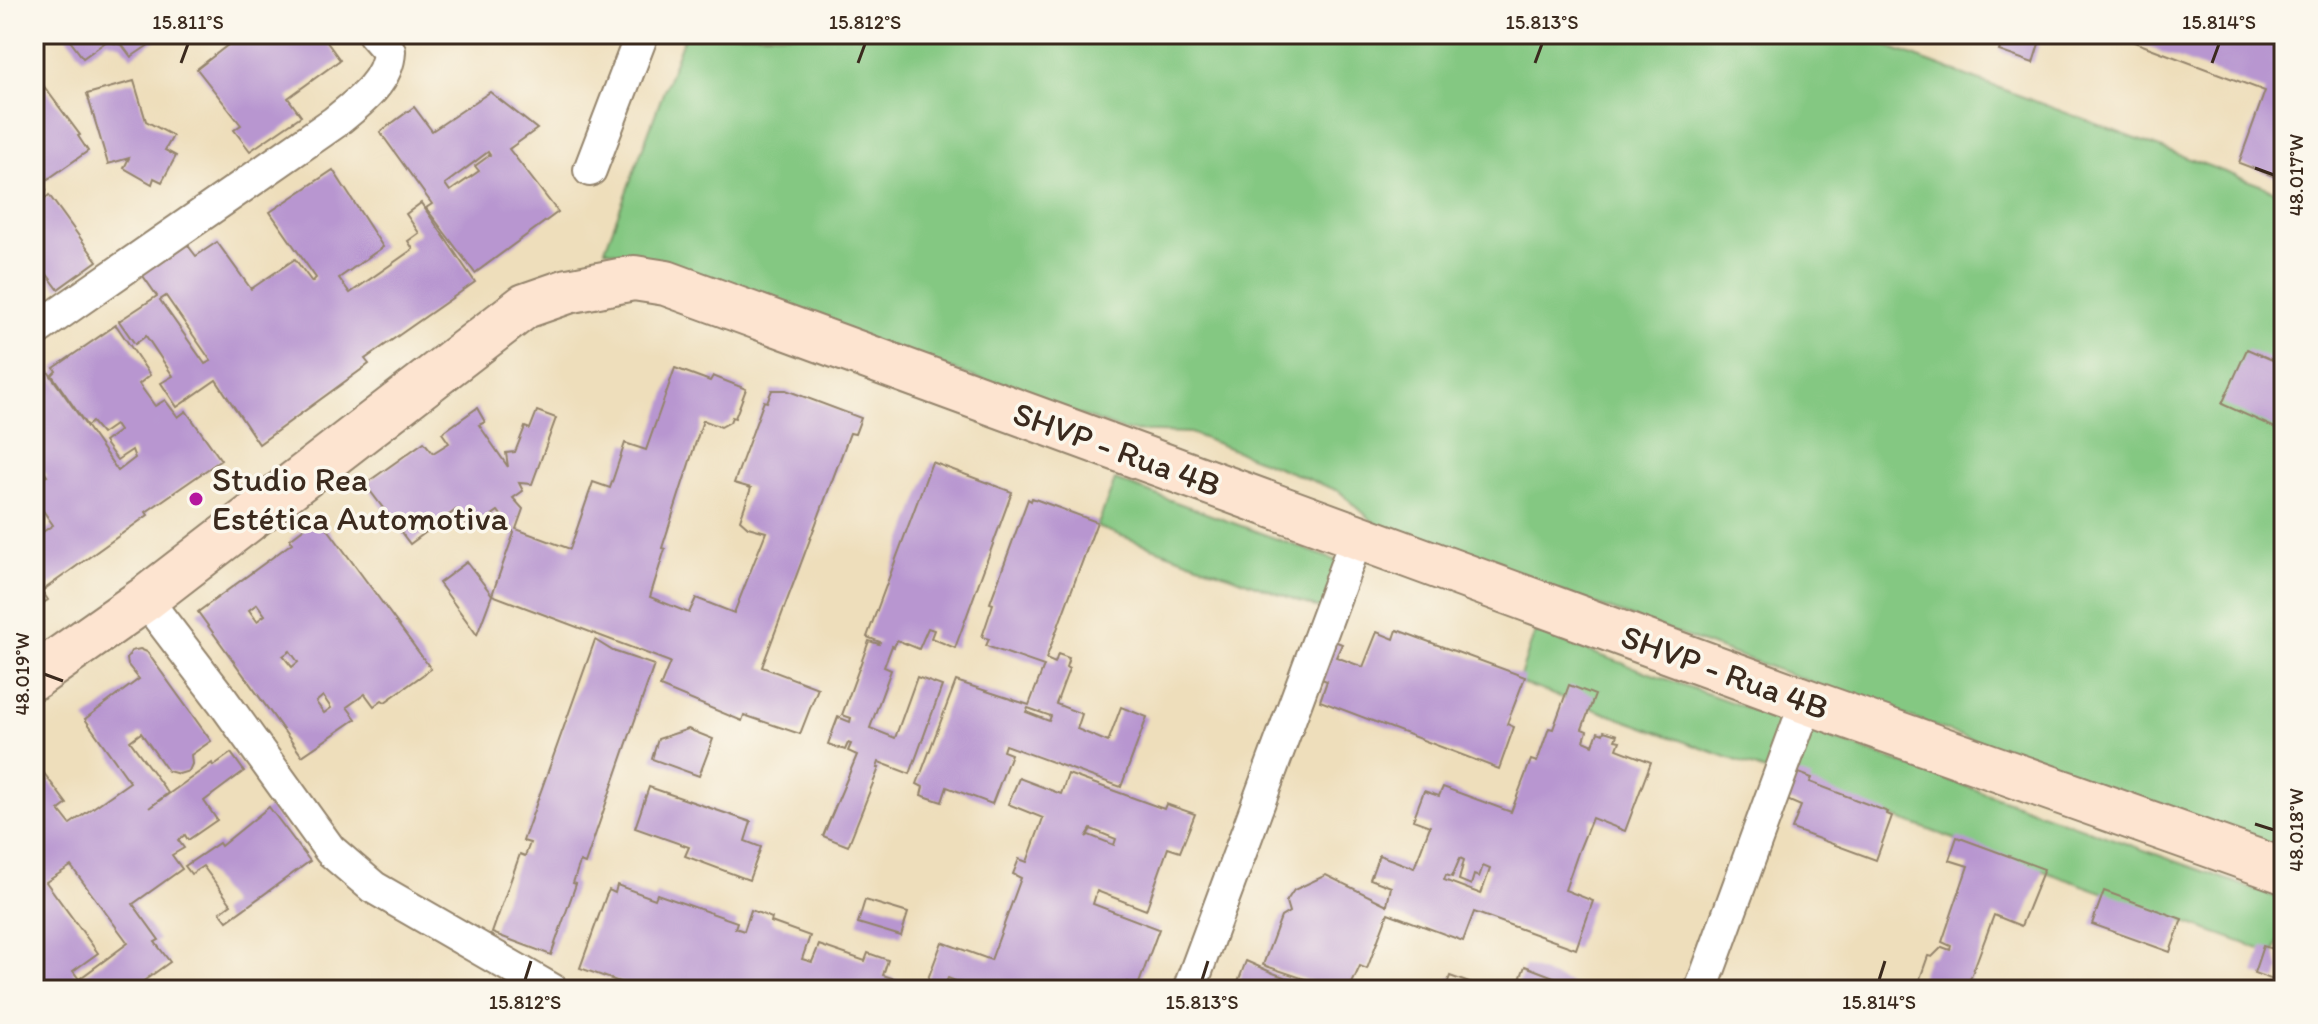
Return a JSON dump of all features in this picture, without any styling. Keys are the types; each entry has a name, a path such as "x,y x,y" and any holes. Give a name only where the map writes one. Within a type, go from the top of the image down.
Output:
{"street":[{"path":"34,331 335,122 363,99 389,63 389,51 374,34"},
{"path":"590,170 642,34"},
{"name":"SHVP - Rua 4B","path":"34,677 145,599 525,306 568,291 634,278 666,283 1811,703 2284,871"},
{"path":"1189,990 1357,537"},
{"path":"145,599 330,850 373,887 552,990"},
{"path":"1701,990 1798,725 1811,703"}],"green space":[{"path":"685,34 1854,34 2284,194 2284,852 1378,526 1339,491 1190,433 1125,431 669,268 605,249"},
{"path":"1115,480 1346,564 1329,612 1097,527"},
{"path":"1535,632 2284,900 2284,927 2274,954 1518,682"}],"building":[{"path":"65,34 156,34 159,38 131,57 122,45 107,41 83,58"},
{"path":"242,34 321,34 340,60 288,98 301,116 250,151 234,130 241,125 197,69"},
{"path":"2005,34 2042,34 2033,63 1999,51"},
{"path":"2113,34 2284,34 2284,180 2239,163 2265,91"},
{"path":"34,73 80,135 88,151 41,184 46,190 42,192 46,198 49,195 97,261 58,289 37,261 34,264"},
{"path":"134,81 146,121 173,136 165,150 176,156 162,182 154,178 152,184 124,168 129,158 108,164 87,94"},
{"path":"490,92 537,129 509,149 558,212 475,273 426,208 432,204 380,132 414,107 432,131","holes":["488,152 490,155 475,166 479,171 450,191 445,184"]},
{"path":"333,170 383,247 339,278 350,293 413,249 408,241 419,233 406,214 421,203 475,282 365,359 369,364 259,444 216,380 177,407 161,383 173,376 146,336 135,344 119,321 157,296 141,273 186,243 196,256 217,242 251,289 295,259 312,282 316,278 270,212","holes":["166,296 211,361 205,364 160,300"]},
{"path":"116,325 150,375 139,384 155,406 165,400 178,417 186,411 221,460 42,591 48,600 34,609 34,538 53,525 37,502 34,504 34,467 42,478 47,476 34,457 34,358 37,356 118,471 135,458 132,450 117,460 104,442 119,431 115,425 102,434 92,422 87,426 52,375 56,371 54,368"},
{"path":"2247,349 2284,365 2284,432 2222,404"},
{"path":"675,368 710,381 713,376 746,389 735,418 732,417 730,422 721,427 703,420 662,548 665,549 650,597 689,613 696,598 734,613 766,532 748,527 740,520 751,488 734,483 764,401 767,402 772,390 786,390 861,418 855,434 850,433 762,667 818,688 800,734 744,715 742,721 660,687 670,662 492,595 514,533 498,511 471,530 456,510 410,544 365,484 424,442 433,453 449,443 442,433 477,408 485,422 479,425 508,467 506,453 515,452 525,427 530,429 537,411 556,418 532,484 519,483 523,491 513,498 523,509 516,529 570,549 593,482 610,488 625,443 646,450"},
{"path":"932,462 1012,492 955,648 931,638 934,630 928,628 919,649 897,640 892,646 884,667 891,670 870,728 895,738 917,677 942,686 910,774 879,762 848,846 823,836 857,755 848,751 851,744 848,743 845,750 828,744 838,717 850,722 851,718 842,715 869,641 880,642 867,637"},
{"path":"1032,498 1097,522 1046,659 1055,663 1058,654 1069,658 1066,667 1069,669 1056,704 1082,714 1077,729 1108,742 1121,707 1147,717 1121,787 1005,745 1003,751 1011,754 992,804 947,787 942,802 921,795 923,787 917,784 956,681 1029,705 1044,666 986,646 989,639 982,637 993,604 990,603 1028,499 1031,501","holes":["1028,708 1051,716 1049,721 1026,712"]},
{"path":"319,517 431,669 385,702 382,700 374,706 365,694 347,707 356,719 302,756 198,612 292,543 290,539","holes":["257,604 265,615 257,621 249,610","290,651 298,662 292,667 283,656","323,696 331,708 324,713 316,702"]},
{"path":"467,562 492,595 477,635 439,583"},
{"path":"1397,630 1525,677 1507,724 1514,727 1499,769 1320,701 1327,681 1322,679 1319,687 1306,681 1327,638 1342,644 1336,657 1363,667 1377,632 1394,639"},
{"path":"595,640 613,651 654,665 585,864 580,862 573,883 576,884 551,955 492,933 520,854 525,856 530,843 523,841"},
{"path":"140,649 147,652 211,741 191,755 189,771 179,774 168,771 141,733 130,741 168,793 149,808 231,753 244,771 204,801 217,820 188,840 185,835 178,840 184,848 172,855 182,869 133,904 159,940 155,942 170,962 131,990 34,990 34,760 67,804 59,810 70,824 130,782 85,719 139,679 128,665 131,651","holes":["71,866 128,943 79,979 73,971 98,953 46,882"]},
{"path":"1569,685 1595,695 1582,729 1587,731 1584,741 1593,745 1598,732 1617,735 1615,740 1620,741 1617,749 1651,762 1625,831 1592,818 1579,850 1565,890 1593,901 1576,949 1474,912 1463,941 1388,913 1367,969 1360,966 1349,990 1331,990 1263,965 1281,917 1289,912 1286,902 1294,890 1326,875 1387,905 1391,887 1370,879 1379,855 1414,868 1430,826 1413,820 1424,791 1439,796 1443,787 1511,812 1531,760 1537,762 1549,728 1553,729","holes":["1460,858 1464,860 1459,880 1471,885 1474,875 1479,877 1483,866 1490,869 1481,894 1444,880 1446,875 1452,877"]},
{"path":"688,729 713,739 699,776 652,759 658,739"},
{"path":"1791,770 1812,778 1810,782 1892,816 1876,860 1792,829 1801,806 1780,797"},
{"path":"1068,774 1164,809 1166,804 1195,814 1180,852 1168,848 1146,910 1097,891 1093,904 1159,929 1138,986 1128,982 1125,990 979,990 948,978 943,990 642,990 580,968 606,896 609,890 615,893 617,885 655,899 657,894 737,922 735,928 744,931 751,910 772,918 771,922 810,936 802,959 812,962 819,945 865,961 868,953 888,960 883,975 924,989 942,942 991,960 1021,878 1013,874 1019,859 1027,862 1043,818 1008,804 1019,778 1061,794","holes":["1091,829 1116,839 1114,845 1089,835 1086,837"]},
{"path":"649,787 751,822 745,841 761,847 749,880 685,856 689,847 635,828"},
{"path":"269,807 310,861 227,921 220,912 231,904 203,866 191,874 185,866 219,843 221,846"},
{"path":"1957,837 2044,869 2021,926 1994,915 1966,990 1916,990 1928,956 1932,957 1942,947 1950,950 1951,946 1942,942 1968,866 1949,860"},
{"path":"2104,891 2182,919 2170,952 2092,924"},
{"path":"865,900 908,913 901,936 858,923"},
{"path":"2263,946 2273,949 2280,968 2276,981 2254,973"},
{"path":"1246,961 1273,973 1319,990 1235,990"},
{"path":"1525,966 1577,986 1591,990 1516,990"},
{"path":"1450,976 1475,985 1473,990 1445,990"}],"place":[{"name":"Studio Rea Estética Automotiva","path":"196,499"}]}
